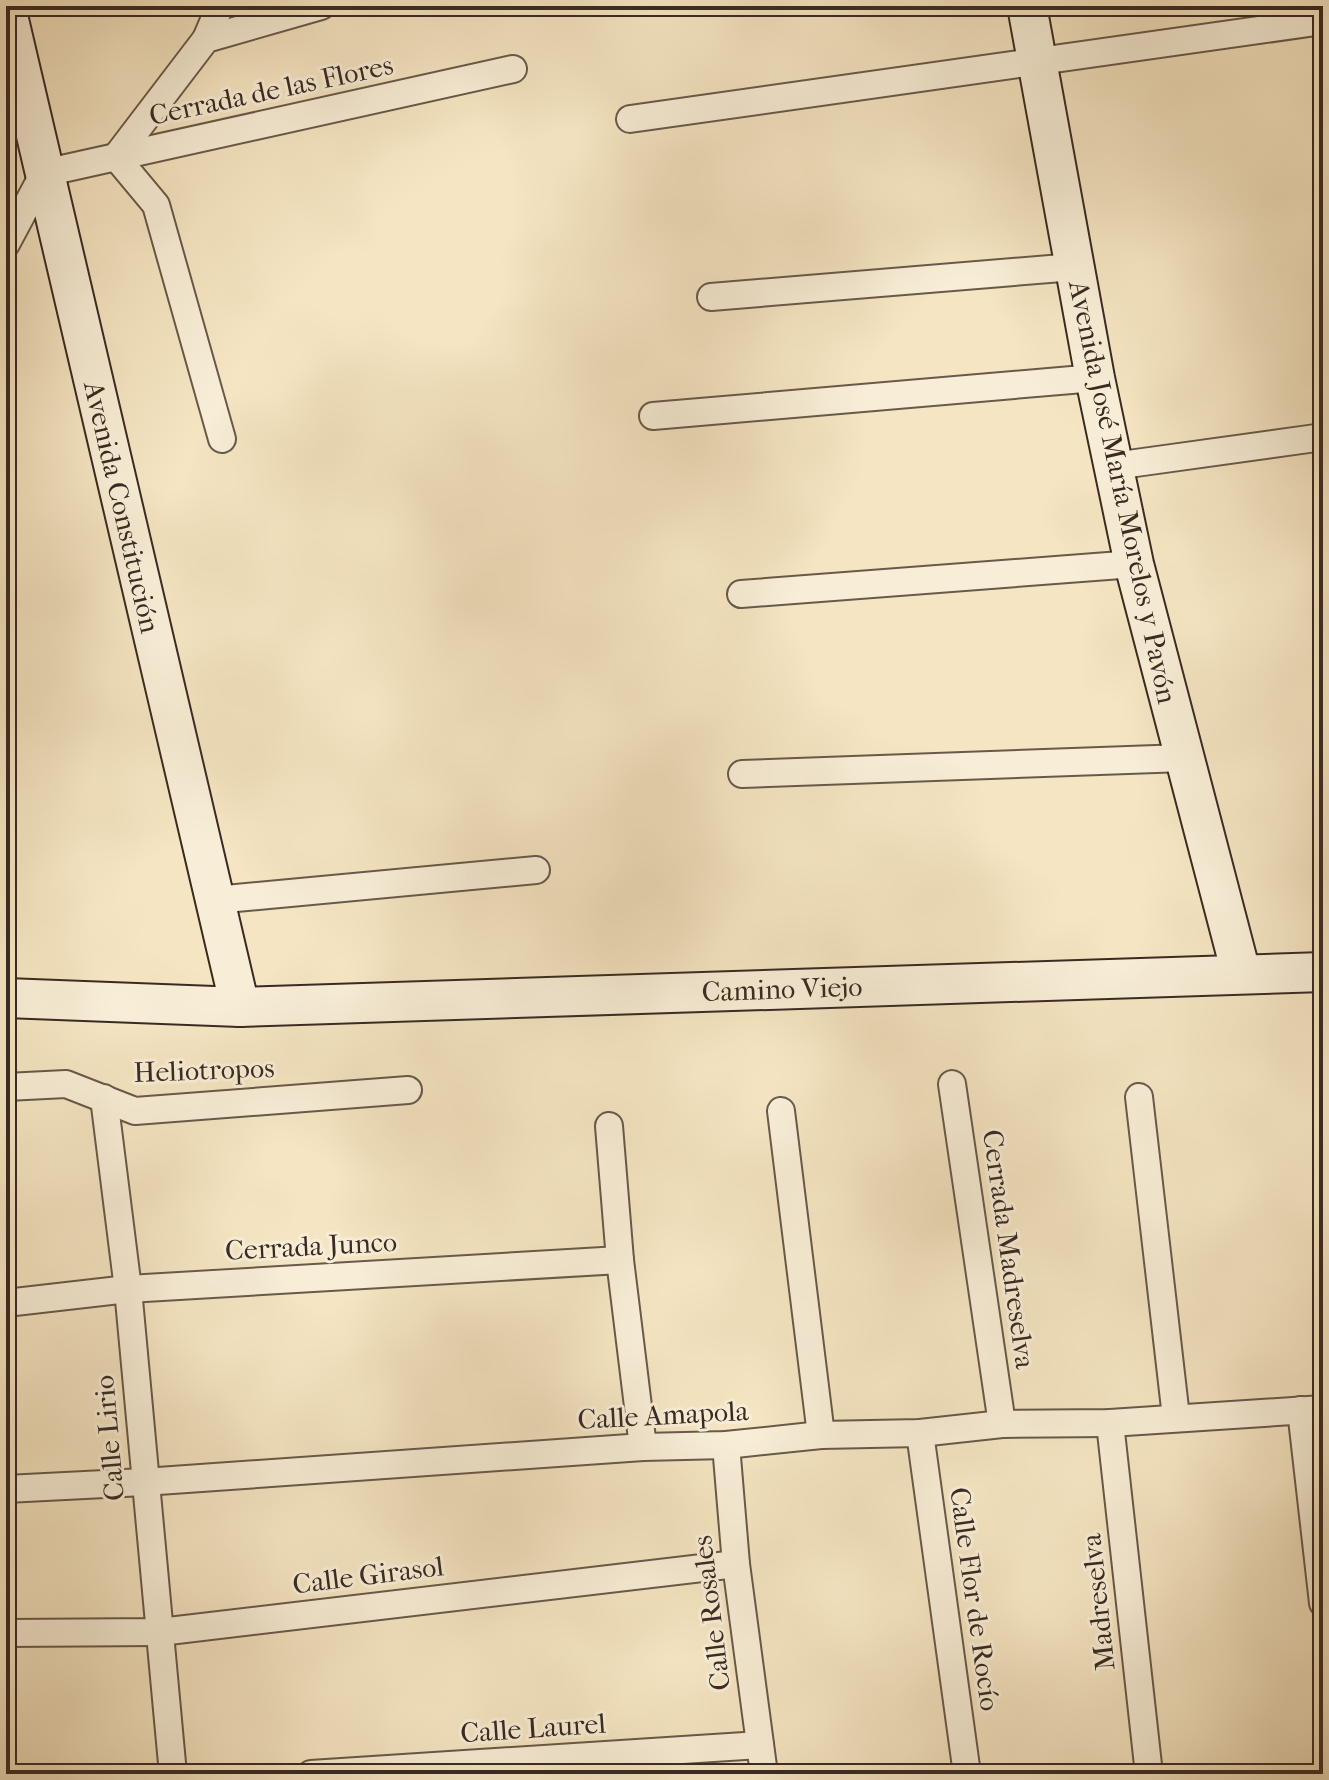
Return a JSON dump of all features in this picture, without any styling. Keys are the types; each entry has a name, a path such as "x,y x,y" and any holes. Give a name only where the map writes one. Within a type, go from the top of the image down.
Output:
{"main road":[{"name":"Avenida José María Morelos y Pavón","path":"1027,6 1095,378 1134,564 1241,973"},
{"name":"Avenida Constitución","path":"6,7 240,1007"},
{"name":"Camino Viejo","path":"6,998 240,1007 1323,972"}],"street":[{"path":"220,6 206,39 116,157 156,205 222,439"},
{"path":"206,39 321,6"},
{"path":"630,119 1323,21"},
{"name":"Cerrada de las Flores","path":"44,173 513,69"},
{"path":"6,244 44,173"},
{"path":"711,297 1074,267"},
{"path":"653,416 1095,378"},
{"path":"1114,466 1323,437"},
{"path":"741,594 1134,564"},
{"path":"742,774 1184,758"},
{"path":"215,900 536,870"},
{"name":"Heliotropos","path":"6,1087 66,1084 135,1111 408,1090"},
{"name":"Cerrada Madreselva","path":"952,1084 1002,1424"},
{"path":"1139,1097 1176,1417"},
{"name":"Calle Lirio","path":"104,1098 128,1289 173,1774"},
{"path":"781,1111 821,1435"},
{"path":"609,1126 620,1260 643,1447"},
{"name":"Cerrada Junco","path":"6,1303 128,1289 620,1260"},
{"path":"1312,1410 1323,1603"},
{"name":"Calle Amapola","path":"6,1489 643,1447 726,1445 821,1435 920,1433 1002,1424 1110,1423 1312,1410"},
{"name":"Madreselva","path":"1110,1423 1149,1774"},
{"name":"Calle Flor de Rocío","path":"920,1433 967,1774"},
{"name":"Calle Rosales","path":"726,1445 736,1564 764,1774"},
{"name":"Calle Girasol","path":"6,1633 160,1632 736,1564"},
{"name":"Calle Laurel","path":"311,1774 760,1745"}]}
